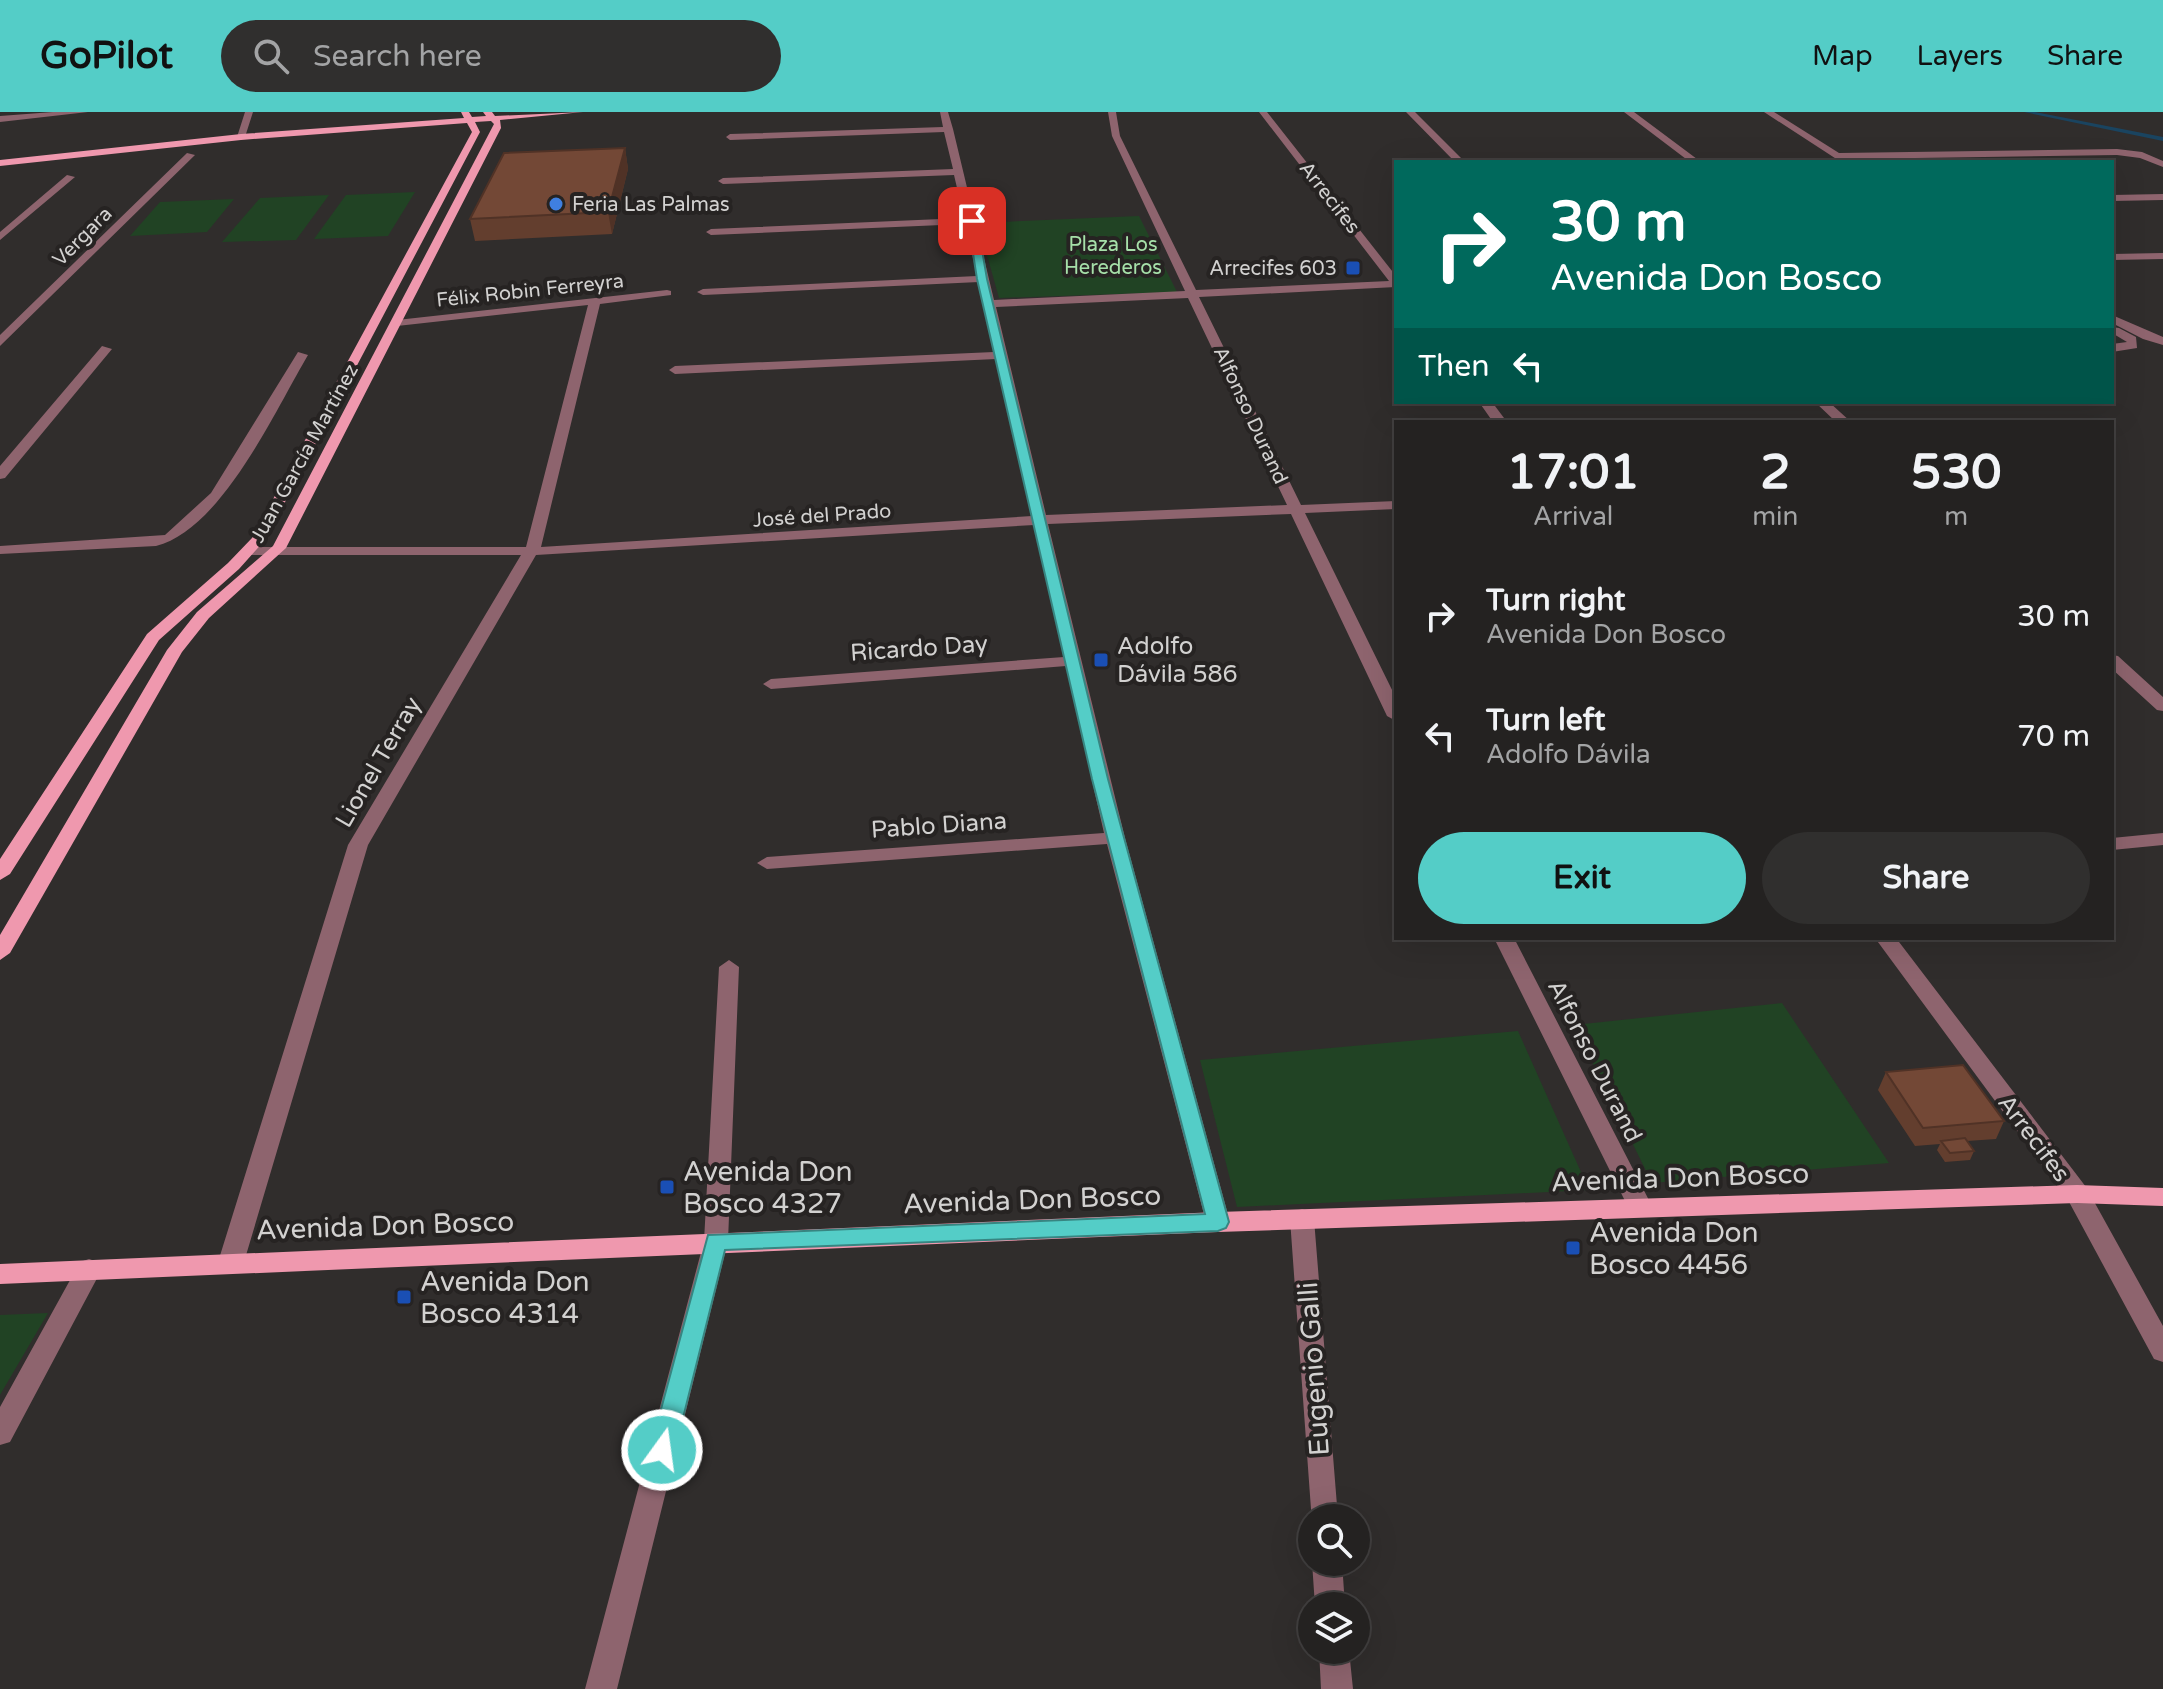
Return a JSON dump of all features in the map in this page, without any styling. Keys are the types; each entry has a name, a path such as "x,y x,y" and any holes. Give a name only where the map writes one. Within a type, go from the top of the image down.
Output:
{"main road":[{"path":"2,164 468,116 579,112"},
{"name":"Juan García Martínez","path":"0,953 175,650 203,615 279,548 492,139 498,124 491,115"},
{"name":"Juan García Martínez","path":"0,874 153,637 166,621 250,551 476,132 468,116"},
{"name":"Avenida Don Bosco","path":"0,1274 716,1241 1302,1219 2077,1194 2163,1197"}],"street":[{"path":"0,119 84,112"},
{"path":"241,137 249,112"},
{"name":"Alfonso Durand","path":"1112,112 1116,136 1394,712"},
{"name":"Arrecifes","path":"1263,112 1394,280"},
{"path":"1410,112 1458,160"},
{"path":"1628,112 1693,160"},
{"path":"1768,112 1844,160"},
{"path":"730,137 947,120 1071,661 1218,1222"},
{"path":"1838,156 2117,152 2142,155 2163,164"},
{"name":"Vergara","path":"3,337 190,155"},
{"path":"723,181 960,172"},
{"path":"0,237 70,177"},
{"path":"2114,198 2163,197"},
{"path":"711,232 972,221"},
{"path":"2114,257 2163,256"},
{"path":"703,292 982,279"},
{"path":"988,304 1394,283"},
{"name":"Félix Robin Ferreyra","path":"397,323 667,293"},
{"name":"Lionel Terray","path":"231,1262 358,845 533,551 595,301"},
{"path":"2114,319 2163,341"},
{"path":"2114,328 2132,340 2133,345 2114,348"},
{"path":"0,475 106,349"},
{"path":"0,550 156,542 170,538 195,512 217,496 302,355"},
{"path":"675,370 1000,355"},
{"path":"1823,404 1842,420"},
{"name":"José del Prado","path":"250,551 279,548 533,551 1040,520 1394,505"},
{"name":"Ricardo Day","path":"771,684 1071,661"},
{"path":"2114,662 2163,706"},
{"name":"Pablo Diana","path":"767,863 1115,838"},
{"path":"2114,844 2163,839"},
{"name":"Alfonso Durand","path":"1505,940 1641,1208"},
{"name":"Arrecifes","path":"1886,940 2077,1194 2163,1351"},
{"path":"601,1689 716,1241 729,967"},
{"name":"Eugenio Galli","path":"1302,1219 1323,1504"},
{"path":"0,1433 89,1269"},
{"path":"1335,1664 1337,1689"}],"green space":[{"path":"415,192 388,236 314,239 346,195"},
{"path":"329,195 296,240 222,242 260,198"},
{"path":"234,199 207,232 130,236 160,202"},
{"name":"Plaza Los Herederos","path":"1139,216 1177,292 999,298 978,223"},
{"path":"1782,1003 1889,1163 1652,1183 1574,1025"},
{"path":"1518,1031 1589,1190 1237,1207 1200,1060"},
{"path":"48,1313 0,1395 0,1315"}],"building":[{"path":"625,148 608,212 470,219 504,153"},
{"path":"1963,1065 2004,1121 1923,1128 1886,1072"},
{"path":"1965,1138 1974,1151 1950,1153 1941,1141"}],"waterway":[{"path":"2027,112 2163,139"}],"place":[{"name":"Feria Las Palmas","path":"556,204"},
{"name":"Arrecifes 603","path":"1353,268"},
{"name":"Adolfo Dávila 586","path":"1101,660"},
{"name":"Avenida Don Bosco 4327","path":"667,1187"},
{"name":"Avenida Don Bosco 4456","path":"1573,1248"},
{"name":"Avenida Don Bosco 4314","path":"404,1297"}],"route":[{"path":"662,1450 716,1241 1218,1222 1071,661 982,279 972,221"}]}
